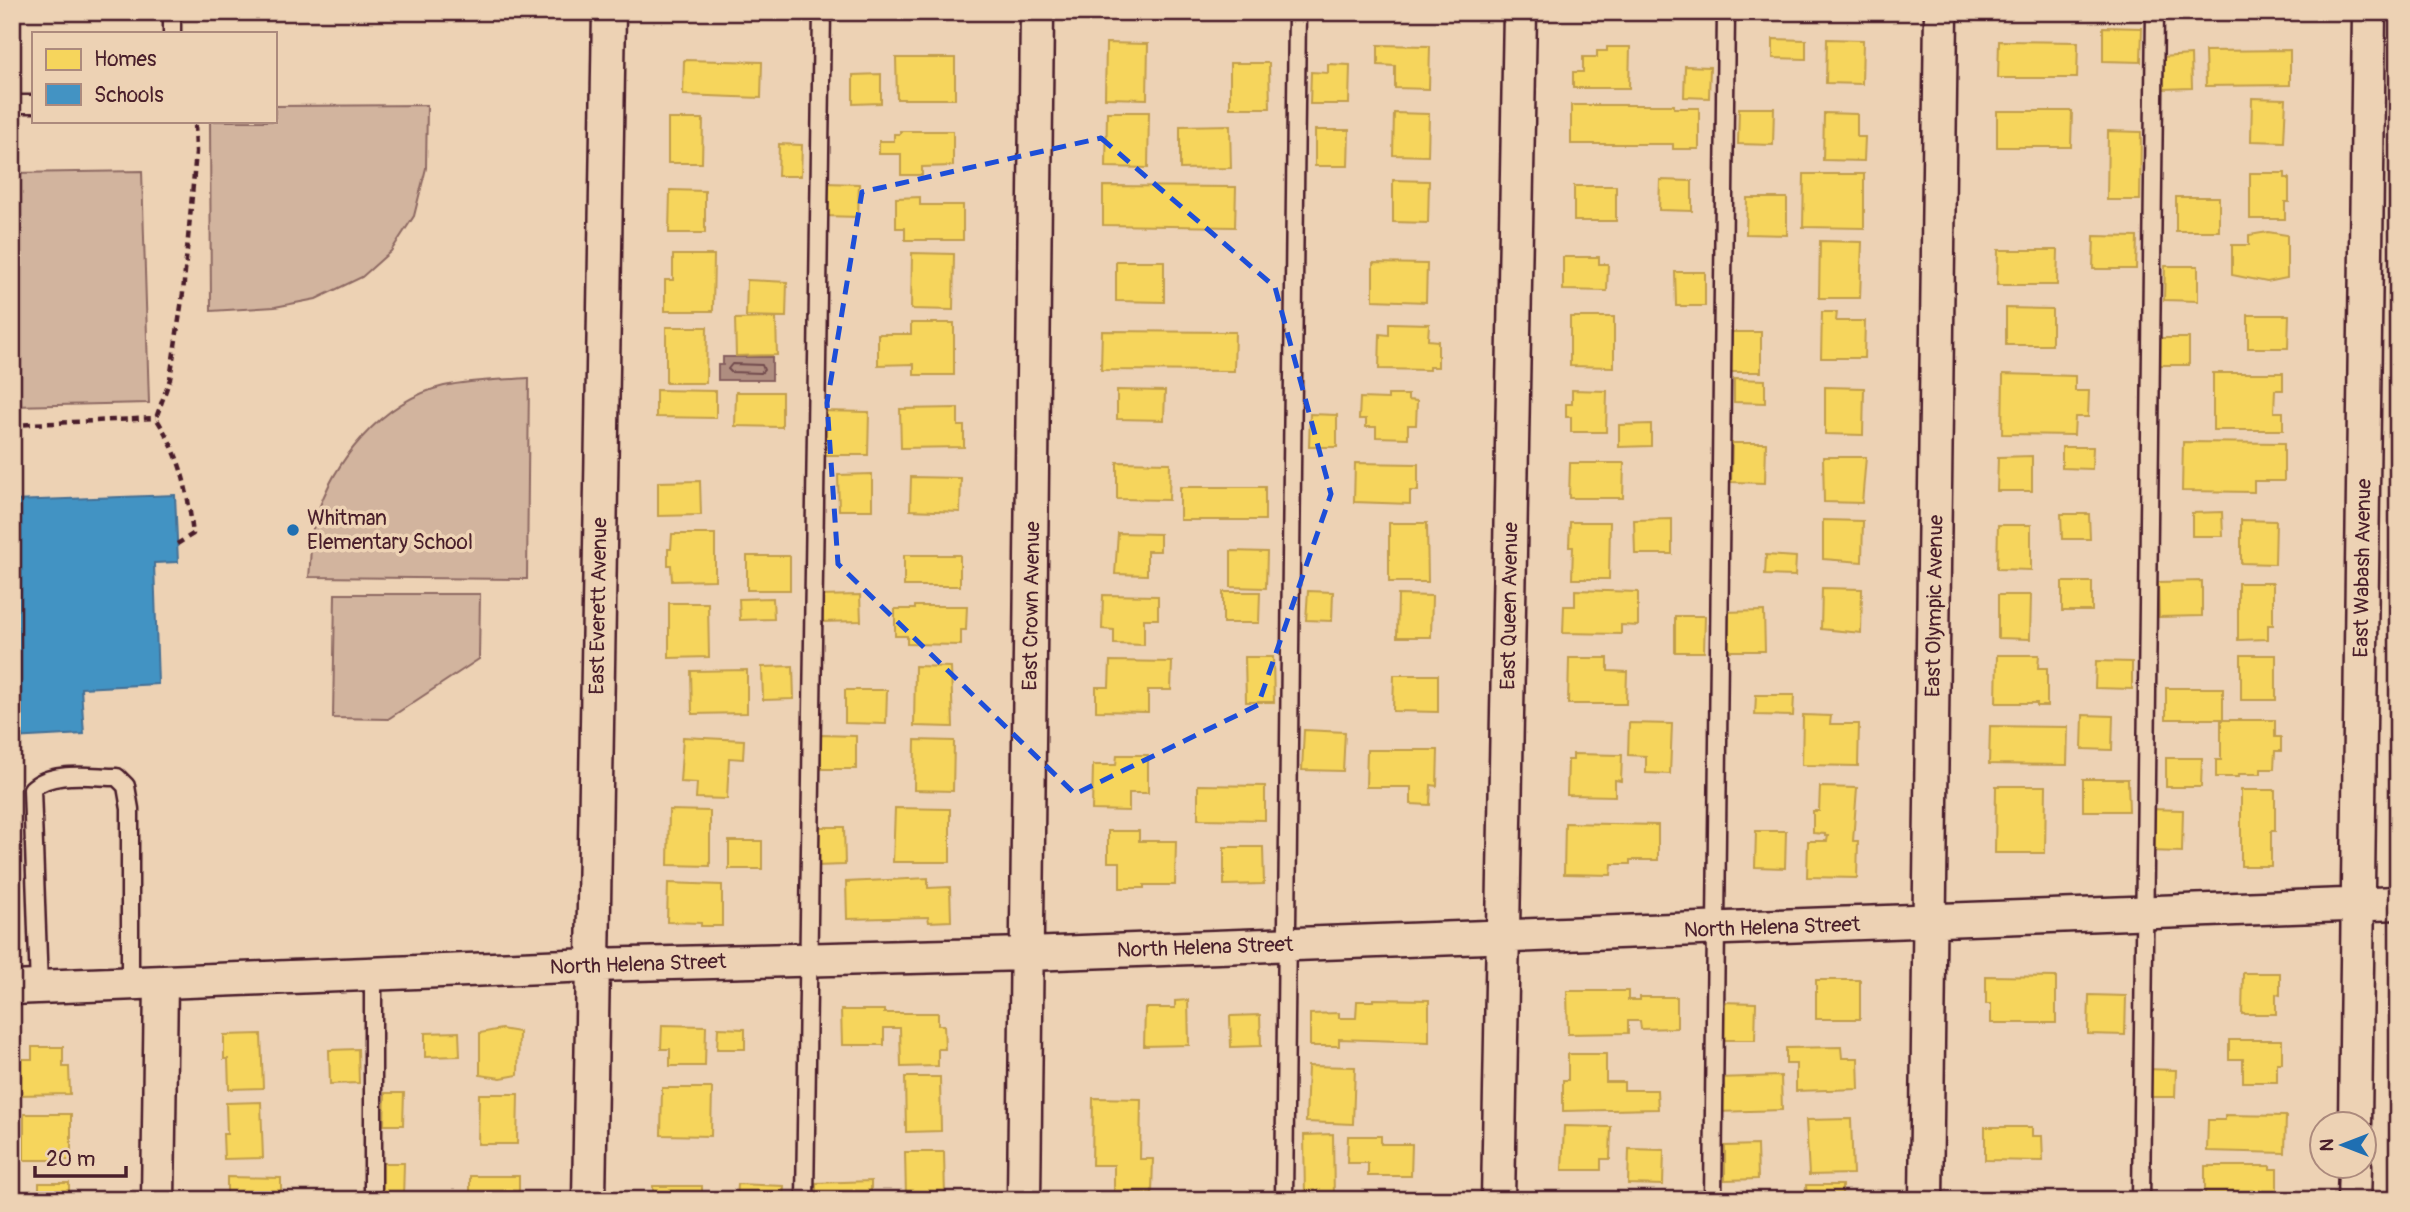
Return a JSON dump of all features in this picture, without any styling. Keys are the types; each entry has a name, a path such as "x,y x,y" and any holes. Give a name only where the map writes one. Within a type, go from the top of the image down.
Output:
{"street":[{"name":"East Everett Avenue","path":"590,1200 609,12"},
{"name":"East Crown Avenue","path":"1024,1200 1037,12"},
{"name":"East Queen Avenue","path":"1498,1200 1520,12"},
{"name":"East Olympic Avenue","path":"1926,1200 1941,12"},
{"name":"East Wabash Avenue","path":"2355,1110 2369,12"},
{"name":"North Helena Street","path":"26,987 592,965 1028,954 2398,903"},
{"path":"146,983 158,1200"},
{"path":"2354,1180 2354,1200"}],"lane":[{"path":"172,12 172,32"},
{"path":"805,1200 822,12"},
{"path":"1284,1200 1297,12"},
{"path":"1713,1200 1726,12"},
{"path":"2141,1200 2155,12"},
{"path":"12,104 32,104"},
{"path":"26,987 32,789 38,783 54,777 117,777 126,786 146,983"},
{"path":"373,974 373,1200"}],"path":[{"path":"156,418 170,379 183,293 196,152 195,122"},
{"path":"12,425 156,418"},
{"path":"156,418 171,441 186,481 193,534 177,544"}],"highlighted area":[{"path":"1101,138 1275,287 1331,494 1258,705 1075,794 838,564 827,403 862,192"}],"shaded area":[{"path":"427,105 426,168 414,216 391,251 362,277 316,299 275,307 211,311 210,122 276,122 276,106"},
{"path":"142,171 149,403 12,406 12,173"},
{"path":"529,378 527,579 309,577 314,524 322,501 346,457 380,420 400,405 444,386"},
{"path":"335,594 480,594 479,659 388,719 333,718"}],"water":[{"path":"723,357 772,357 772,380 718,380 718,365 723,365"}],"building: Homes":[{"path":"2103,27 2142,28 2141,62 2103,61"},
{"path":"1773,39 1806,40 1806,59 1773,58"},
{"path":"1827,39 1863,40 1862,84 1826,83"},
{"path":"1999,41 2078,42 2077,78 1998,78"},
{"path":"1106,43 1148,44 1147,99 1105,98"},
{"path":"1378,45 1430,46 1429,89 1395,88 1395,66 1378,65"},
{"path":"1607,47 1630,47 1629,88 1573,88 1573,72 1583,72 1583,57 1597,57 1597,51 1607,51"},
{"path":"2290,50 2290,85 2206,86 2205,51"},
{"path":"2191,55 2192,88 2162,89 2161,57"},
{"path":"896,58 955,58 955,99 897,99"},
{"path":"684,60 762,62 761,98 683,95"},
{"path":"1230,63 1269,63 1270,108 1230,108"},
{"path":"1328,64 1350,65 1349,104 1310,104 1311,72 1328,73"},
{"path":"1685,66 1710,67 1709,98 1684,97"},
{"path":"881,74 881,103 853,104 853,75"},
{"path":"2252,98 2286,99 2284,142 2251,141"},
{"path":"1571,105 1674,105 1674,108 1699,108 1699,149 1673,149 1673,144 1571,144"},
{"path":"1739,108 1774,108 1773,145 1738,144"},
{"path":"1997,111 2072,111 2071,147 1997,147"},
{"path":"1107,112 1149,112 1148,168 1106,167"},
{"path":"1394,113 1429,114 1428,156 1393,155"},
{"path":"1824,113 1857,114 1857,137 1865,137 1864,161 1823,160"},
{"path":"668,119 703,119 702,163 668,163"},
{"path":"1230,125 1231,168 1180,169 1180,126"},
{"path":"1315,130 1349,130 1348,166 1315,166"},
{"path":"900,131 953,131 953,166 922,167 922,175 901,175 901,154 879,154 879,141 894,141 894,134 900,134"},
{"path":"2108,131 2141,132 2140,200 2107,200"},
{"path":"779,144 802,145 801,176 778,176"},
{"path":"2250,173 2285,173 2285,178 2289,178 2289,202 2285,202 2285,219 2250,219"},
{"path":"1804,174 1864,174 1864,228 1803,227"},
{"path":"1393,180 1429,181 1428,223 1393,222"},
{"path":"1660,180 1692,181 1692,211 1659,210"},
{"path":"825,183 859,184 858,217 824,216"},
{"path":"1103,186 1236,187 1235,227 1103,225"},
{"path":"1574,186 1616,186 1616,221 1574,221"},
{"path":"670,190 705,191 705,233 669,233"},
{"path":"920,197 920,205 963,205 963,240 905,240 905,228 896,228 896,198"},
{"path":"2176,197 2219,197 2219,231 2176,231"},
{"path":"1747,198 1787,198 1787,235 1746,234"},
{"path":"2268,232 2287,235 2287,278 2267,282 2232,275 2232,245 2249,245 2249,235"},
{"path":"2094,236 2137,237 2136,269 2093,269"},
{"path":"1820,241 1862,242 1860,298 1819,298"},
{"path":"1998,250 2058,250 2057,285 1997,285"},
{"path":"912,253 954,254 953,310 911,309"},
{"path":"673,255 714,255 713,311 665,311 665,280 673,280"},
{"path":"1563,257 1599,257 1599,264 1608,264 1607,291 1563,290"},
{"path":"1116,261 1164,261 1164,302 1116,301"},
{"path":"1373,263 1427,264 1426,302 1373,300"},
{"path":"2165,266 2198,266 2198,301 2164,300"},
{"path":"1675,272 1705,272 1705,306 1676,306"},
{"path":"747,280 787,282 786,317 746,316"},
{"path":"2006,308 2052,309 2052,345 2006,345"},
{"path":"1822,312 1837,312 1836,321 1865,321 1864,358 1821,358"},
{"path":"2248,315 2289,315 2288,348 2248,348"},
{"path":"1570,317 1614,317 1614,367 1570,366"},
{"path":"776,318 777,355 736,356 735,319"},
{"path":"911,323 954,323 954,375 914,375 914,364 878,365 878,334 911,334"},
{"path":"1389,323 1429,324 1428,340 1438,341 1438,367 1429,367 1429,370 1379,369 1380,334 1389,335"},
{"path":"666,327 707,327 706,383 666,383"},
{"path":"1102,331 1235,332 1234,371 1101,370"},
{"path":"1728,332 1761,332 1761,372 1727,372"},
{"path":"2154,338 2189,338 2189,365 2154,365"},
{"path":"2213,373 2283,373 2283,390 2275,390 2274,412 2283,412 2283,430 2213,430"},
{"path":"2003,374 2075,376 2075,391 2089,391 2088,417 2075,417 2074,435 2002,434"},
{"path":"1734,379 1765,380 1765,403 1734,402"},
{"path":"1825,387 1864,388 1863,435 1825,434"},
{"path":"656,390 716,391 716,418 656,417"},
{"path":"1117,390 1165,391 1164,420 1117,419"},
{"path":"1572,390 1607,391 1606,432 1571,432 1571,417 1566,417 1566,404 1572,404"},
{"path":"736,392 782,392 782,427 735,426"},
{"path":"1388,395 1408,395 1408,400 1417,401 1416,425 1408,425 1408,438 1376,437 1376,427 1366,427 1366,419 1359,419 1360,398 1388,399"},
{"path":"958,408 958,426 964,426 964,447 901,448 900,409"},
{"path":"820,411 869,412 868,455 820,455"},
{"path":"1310,414 1337,415 1337,447 1309,447"},
{"path":"1651,424 1651,446 1619,447 1619,425"},
{"path":"2183,442 2284,443 2284,481 2254,481 2254,492 2182,491"},
{"path":"1732,443 1766,443 1765,483 1731,482"},
{"path":"2062,447 2093,447 2092,469 2062,468"},
{"path":"2032,456 2032,491 1997,491 1998,457"},
{"path":"1823,457 1866,457 1862,503 1824,502"},
{"path":"1117,462 1170,463 1169,500 1117,499"},
{"path":"1355,463 1418,464 1418,491 1410,491 1410,504 1354,502"},
{"path":"1570,463 1624,463 1623,498 1569,498"},
{"path":"872,474 872,510 839,510 838,475"},
{"path":"911,477 961,478 960,512 910,510"},
{"path":"700,481 701,515 658,516 658,482"},
{"path":"1180,487 1265,487 1265,520 1180,520"},
{"path":"2222,512 2223,536 2192,536 2192,513"},
{"path":"2061,514 2089,514 2090,539 2062,539"},
{"path":"1672,519 1672,554 1635,554 1634,520"},
{"path":"1823,520 1863,521 1862,562 1823,559"},
{"path":"2241,520 2276,521 2275,564 2241,563"},
{"path":"1570,522 1610,522 1609,579 1572,579 1573,547 1569,547"},
{"path":"1389,523 1427,523 1428,582 1389,582"},
{"path":"1998,525 2031,525 2031,570 1997,569"},
{"path":"1118,533 1160,534 1160,551 1147,551 1147,575 1115,574"},
{"path":"672,534 715,534 715,580 672,581 668,549 671,549"},
{"path":"1231,551 1267,552 1266,588 1231,587"},
{"path":"904,555 960,555 960,586 904,586"},
{"path":"1766,555 1796,557 1795,576 1765,575"},
{"path":"747,556 790,556 790,590 747,590"},
{"path":"2202,581 2202,616 2159,617 2158,582"},
{"path":"2062,582 2092,582 2092,611 2062,611"},
{"path":"2238,583 2273,583 2273,625 2268,625 2268,639 2238,640"},
{"path":"1822,588 1862,589 1861,633 1821,629"},
{"path":"1575,590 1638,592 1638,626 1621,625 1621,634 1563,633 1564,606 1575,606"},
{"path":"1308,591 1333,592 1332,621 1306,620"},
{"path":"1223,592 1260,592 1259,623 1223,623"},
{"path":"860,595 861,621 819,622 818,596"},
{"path":"1103,595 1158,596 1158,619 1144,619 1144,645 1114,644 1114,630 1102,629"},
{"path":"1398,595 1432,596 1431,637 1397,637"},
{"path":"1998,595 2031,595 2030,639 1998,638"},
{"path":"773,598 774,619 740,620 739,599"},
{"path":"669,603 708,603 709,657 669,658"},
{"path":"915,606 967,606 966,630 961,630 961,645 907,644 907,636 895,636 895,609 915,609"},
{"path":"1764,611 1765,651 1722,651 1722,612"},
{"path":"1675,616 1705,616 1704,652 1675,652"},
{"path":"1997,655 2039,655 2038,668 2047,668 2047,706 2037,706 2037,703 1996,703"},
{"path":"2241,655 2276,655 2276,700 2241,700"},
{"path":"1245,657 1273,657 1274,702 1246,702"},
{"path":"1569,658 1608,658 1608,671 1627,672 1626,704 1568,704"},
{"path":"1110,661 1172,662 1171,690 1148,690 1148,712 1096,711 1096,687 1109,687"},
{"path":"2096,661 2132,662 2132,689 2095,688"},
{"path":"793,666 794,699 763,700 762,667"},
{"path":"915,666 951,667 953,727 914,726"},
{"path":"747,670 747,713 692,714 691,671"},
{"path":"1394,675 1438,675 1438,712 1393,711"},
{"path":"2166,688 2223,688 2223,719 2166,719"},
{"path":"845,690 887,690 886,724 845,723"},
{"path":"1756,695 1794,695 1793,716 1755,715"},
{"path":"1803,715 1831,716 1830,724 1859,724 1858,766 1802,765"},
{"path":"2083,715 2113,716 2112,750 2082,749"},
{"path":"2221,720 2275,720 2275,737 2281,737 2281,751 2275,751 2274,769 2261,769 2261,774 2216,777 2216,760 2221,760"},
{"path":"1629,723 1672,724 1670,774 1646,773 1646,756 1628,755"},
{"path":"1990,726 2068,727 2067,765 1989,764"},
{"path":"1304,730 1345,732 1343,771 1302,770"},
{"path":"821,735 856,736 856,769 821,769"},
{"path":"683,737 744,740 743,759 729,758 727,799 696,798 697,783 680,782"},
{"path":"915,740 954,741 953,791 914,790"},
{"path":"1367,750 1438,750 1437,786 1431,785 1430,805 1411,804 1411,787 1366,787"},
{"path":"1573,754 1622,755 1621,781 1615,780 1615,796 1567,795 1568,760 1573,760"},
{"path":"1117,755 1148,755 1148,793 1129,793 1129,811 1092,810 1093,765 1116,765"},
{"path":"2166,758 2202,758 2201,787 2166,787"},
{"path":"2083,779 2128,779 2129,811 2083,811"},
{"path":"1198,785 1265,786 1265,820 1198,819"},
{"path":"1996,786 2046,786 2045,853 1995,853"},
{"path":"1820,787 1857,788 1853,841 1858,841 1857,878 1807,877 1808,841 1827,841 1828,836 1813,833 1813,811 1819,811"},
{"path":"2241,790 2275,790 2275,831 2271,831 2271,866 2241,866"},
{"path":"895,808 950,809 950,862 893,862"},
{"path":"2148,809 2183,810 2182,852 2147,851"},
{"path":"669,810 710,811 710,866 668,865"},
{"path":"1565,823 1658,825 1658,860 1630,860 1630,864 1612,864 1611,875 1564,874"},
{"path":"814,827 844,827 845,865 815,866"},
{"path":"1108,831 1139,831 1139,841 1176,841 1175,885 1120,888 1120,862 1108,862"},
{"path":"1756,831 1786,831 1785,868 1755,867"},
{"path":"729,841 762,841 762,869 729,869"},
{"path":"1224,847 1263,847 1264,884 1224,885"},
{"path":"928,878 928,888 950,887 951,921 929,922 928,917 847,919 846,882"},
{"path":"668,883 722,885 722,926 667,922"},
{"path":"2243,973 2280,973 2280,995 2276,994 2276,1014 2242,1014"},
{"path":"1986,976 2056,977 2056,1023 1991,1023 1991,1004 1986,1004"},
{"path":"1816,980 1860,980 1860,1019 1816,1019"},
{"path":"1567,991 1628,991 1628,1000 1640,1000 1640,997 1677,997 1677,1028 1641,1029 1640,1021 1628,1021 1628,1033 1568,1034"},
{"path":"2089,995 2126,996 2125,1035 2088,1034"},
{"path":"1188,1000 1189,1045 1144,1046 1145,1008 1175,1008 1175,1001"},
{"path":"1429,1000 1429,1042 1339,1039 1339,1046 1310,1046 1310,1014 1339,1013 1339,1018 1356,1018 1357,1001"},
{"path":"1720,1002 1756,1003 1755,1040 1720,1040"},
{"path":"841,1010 938,1013 938,1025 944,1025 945,1049 938,1049 938,1066 901,1067 900,1028 884,1028 884,1045 842,1045"},
{"path":"1260,1015 1261,1046 1231,1047 1230,1016"},
{"path":"662,1025 706,1026 705,1066 670,1066 670,1049 661,1049"},
{"path":"718,1028 745,1029 745,1049 717,1049"},
{"path":"501,1029 519,1032 518,1075 501,1078 480,1075 480,1033"},
{"path":"459,1032 460,1056 425,1057 425,1033"},
{"path":"261,1034 263,1088 229,1089 228,1059 224,1059 224,1035"},
{"path":"2229,1040 2282,1040 2282,1063 2277,1063 2277,1082 2243,1082 2243,1059 2229,1059"},
{"path":"32,1047 63,1047 63,1067 69,1067 70,1094 17,1095 16,1059 32,1059"},
{"path":"1841,1047 1842,1058 1858,1058 1859,1089 1796,1091 1796,1064 1786,1064 1786,1048"},
{"path":"358,1049 359,1083 330,1084 329,1050"},
{"path":"1568,1054 1606,1054 1606,1082 1624,1082 1624,1090 1657,1090 1658,1109 1563,1111 1563,1080 1568,1080"},
{"path":"1308,1066 1355,1067 1353,1124 1306,1122"},
{"path":"2145,1069 2176,1070 2175,1097 2144,1097"},
{"path":"1781,1076 1782,1110 1717,1112 1716,1078"},
{"path":"905,1077 940,1077 941,1131 906,1132"},
{"path":"662,1088 712,1088 711,1136 661,1135"},
{"path":"385,1093 404,1093 403,1125 384,1125"},
{"path":"479,1094 518,1094 517,1144 478,1144"},
{"path":"1093,1098 1141,1099 1140,1159 1153,1159 1152,1193 1114,1193 1114,1165 1092,1165"},
{"path":"261,1102 263,1158 224,1159 223,1134 227,1134 226,1103"},
{"path":"24,1114 71,1114 71,1160 24,1160"},
{"path":"2225,1115 2286,1116 2285,1153 2207,1151 2208,1120 2225,1120"},
{"path":"1851,1119 1853,1174 1809,1175 1806,1120"},
{"path":"1564,1126 1611,1127 1610,1159 1601,1159 1601,1170 1562,1170"},
{"path":"1985,1127 2032,1127 2032,1136 2042,1136 2043,1161 1985,1160"},
{"path":"1333,1134 1334,1198 1305,1198 1304,1135"},
{"path":"1348,1136 1381,1136 1381,1144 1412,1144 1411,1176 1368,1176 1368,1163 1347,1163"},
{"path":"1757,1145 1758,1179 1725,1180 1725,1146"},
{"path":"1629,1149 1664,1150 1663,1185 1628,1184"},
{"path":"905,1152 944,1152 945,1197 906,1197"},
{"path":"379,1163 404,1163 403,1200 378,1200"},
{"path":"2205,1166 2270,1166 2270,1169 2277,1169 2277,1200 2205,1200"},
{"path":"470,1176 519,1176 519,1200 470,1200"},
{"path":"227,1177 281,1178 281,1200 227,1200"},
{"path":"871,1181 871,1200 816,1200 816,1183"},
{"path":"39,1183 69,1183 69,1200 39,1200"},
{"path":"738,1184 784,1186 783,1200 737,1200"},
{"path":"1806,1185 1842,1185 1842,1196 1849,1196 1849,1200 1807,1200"},
{"path":"653,1186 702,1186 702,1194 720,1194 720,1200 653,1200"},
{"path":"1568,1196 1689,1197 1689,1200 1568,1200"},
{"path":"2039,1199 2100,1200 2039,1200"}],"building: Schools":[{"path":"175,495 178,562 154,563 158,684 81,688 84,734 12,738 12,501"}],"place":[{"name":"Whitman Elementary School","path":"293,530"}]}
